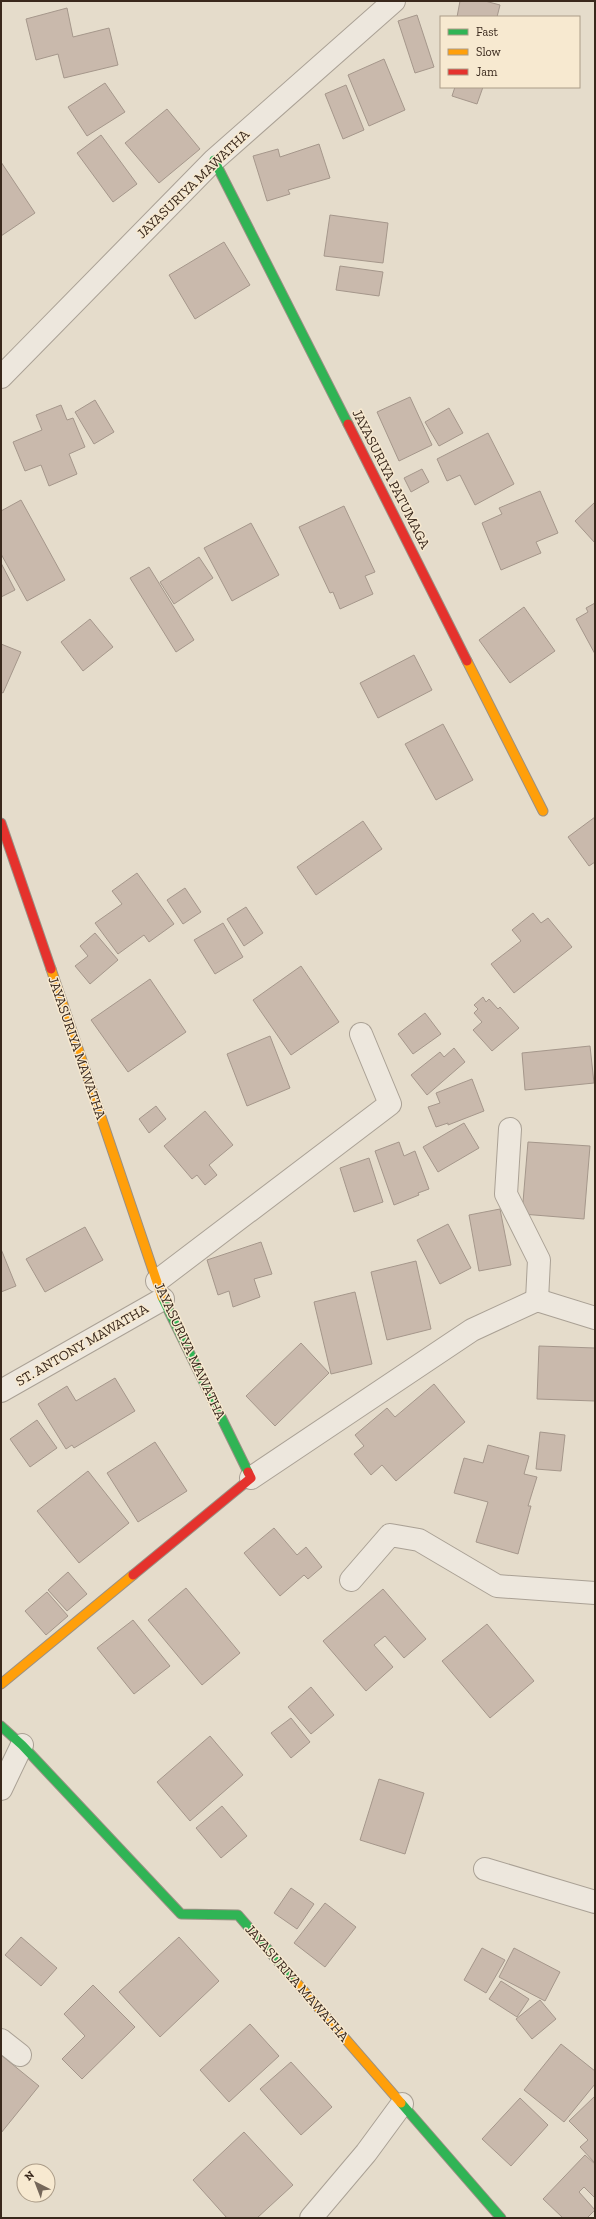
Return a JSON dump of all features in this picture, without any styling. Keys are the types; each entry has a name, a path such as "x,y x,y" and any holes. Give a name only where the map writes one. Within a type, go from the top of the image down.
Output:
{"street":[{"name":"JAYASURIYA MAWATHA","path":"1,377 214,160 394,1"},
{"name":"JAYASURIYA PATUMAGA","path":"214,160 543,811"},
{"name":"JAYASURIYA MAWATHA","path":"1,823 160,1290 252,1478"},
{"name":"ST. ANTONY MAWATHA","path":"1,1391 160,1290 390,1104 361,1034"},
{"path":"510,1129 506,1194 539,1260 537,1300"},
{"path":"1,1684 252,1478 472,1330 537,1300 595,1318"},
{"path":"351,1580 390,1535 419,1540 497,1586 595,1593"},
{"name":"JAYASURIYA MAWATHA","path":"1,1726 22,1745 180,1914 238,1915 501,2218"},
{"path":"1,1789 22,1745"},
{"path":"485,1869 595,1902"},
{"path":"1,2040 20,2055"},
{"path":"311,2218 366,2153 402,2104"}],"building":[{"path":"460,1 485,1 500,5 497,16 457,16"},
{"path":"67,8 73,37 109,28 118,65 64,78 58,54 36,60 26,19"},
{"path":"417,15 434,67 415,73 398,21"},
{"path":"384,59 405,110 369,126 348,75"},
{"path":"105,83 125,112 87,136 68,107"},
{"path":"346,85 364,130 343,139 325,94"},
{"path":"455,88 483,88 477,104 452,96"},
{"path":"167,109 200,149 159,183 125,143"},
{"path":"101,135 137,184 113,202 77,153"},
{"path":"319,144 330,178 288,190 290,194 267,201 253,156 278,149 280,157"},
{"path":"1,162 35,213 1,236"},
{"path":"330,215 388,223 383,263 324,256"},
{"path":"224,242 250,285 195,319 169,275"},
{"path":"340,266 383,272 379,296 336,290"},
{"path":"410,397 432,445 399,461 377,412"},
{"path":"95,400 114,432 94,444 75,412"},
{"path":"61,405 67,420 73,418 85,447 69,454 77,474 49,486 41,465 25,471 13,442 42,430 36,415"},
{"path":"449,408 463,433 439,446 425,422"},
{"path":"488,433 514,484 475,505 460,475 447,481 437,459"},
{"path":"422,469 429,482 411,492 404,478"},
{"path":"540,491 558,533 536,542 541,553 501,570 482,523 502,514 499,508"},
{"path":"21,500 65,580 27,601 1,554 1,511"},
{"path":"595,502 595,543 575,521"},
{"path":"344,506 375,572 365,576 373,594 340,609 333,592 330,593 299,527"},
{"path":"251,523 279,575 232,601 204,548"},
{"path":"199,557 213,578 174,604 160,582"},
{"path":"1,563 15,590 1,597"},
{"path":"149,567 194,640 176,652 130,578"},
{"path":"595,603 595,654 576,619 588,612 586,608"},
{"path":"524,607 555,651 510,683 479,640"},
{"path":"90,619 113,647 83,671 61,642"},
{"path":"1,644 21,652 3,693 1,692"},
{"path":"414,655 432,690 378,718 360,683"},
{"path":"443,724 473,780 436,800 405,744"},
{"path":"595,817 595,862 589,866 568,837"},
{"path":"363,821 382,849 316,895 297,867"},
{"path":"137,873 174,924 149,942 144,935 118,954 95,923 122,904 112,891"},
{"path":"185,888 201,912 183,924 167,900"},
{"path":"246,907 263,933 244,946 227,919"},
{"path":"533,913 541,923 548,918 572,947 514,993 491,964 521,941 512,930"},
{"path":"223,923 243,957 215,974 194,940"},
{"path":"95,933 118,960 90,984 75,966 88,956 80,946"},
{"path":"301,966 339,1022 291,1055 253,1000"},
{"path":"150,979 186,1032 128,1072 91,1020"},
{"path":"483,997 486,1002 489,999 498,1009 500,1007 519,1028 492,1051 473,1030 482,1022 474,1013 478,1009 474,1005"},
{"path":"425,1013 441,1034 413,1054 398,1034"},
{"path":"270,1036 290,1088 247,1106 227,1054"},
{"path":"590,1046 594,1083 525,1090 522,1053"},
{"path":"454,1048 465,1062 427,1095 411,1075 440,1052 444,1057"},
{"path":"472,1079 484,1111 448,1125 448,1123 436,1127 428,1107 440,1103 436,1093"},
{"path":"156,1106 166,1119 149,1133 139,1119"},
{"path":"205,1111 233,1145 209,1165 217,1175 205,1185 197,1175 192,1179 164,1146"},
{"path":"464,1123 479,1148 438,1172 423,1147"},
{"path":"399,1142 404,1156 415,1151 429,1189 418,1193 419,1195 394,1205 375,1151"},
{"path":"528,1142 590,1146 584,1219 522,1214"},
{"path":"369,1158 383,1202 354,1212 340,1168"},
{"path":"500,1209 511,1265 479,1271 469,1215"},
{"path":"448,1224 471,1268 440,1284 417,1240"},
{"path":"85,1227 103,1260 45,1292 26,1259"},
{"path":"261,1242 272,1274 254,1279 260,1297 233,1307 229,1291 218,1295 207,1260"},
{"path":"1,1249 16,1286 1,1292"},
{"path":"416,1261 431,1329 387,1340 371,1272"},
{"path":"355,1292 372,1364 331,1374 314,1302"},
{"path":"301,1343 329,1373 275,1426 246,1396"},
{"path":"539,1346 595,1348 595,1401 537,1399"},
{"path":"115,1378 135,1411 74,1448 72,1445 66,1449 38,1404 67,1386 76,1401"},
{"path":"434,1384 465,1422 396,1481 382,1465 371,1475 354,1454 364,1446 355,1435 387,1408 395,1417"},
{"path":"37,1420 57,1448 30,1467 10,1439"},
{"path":"540,1432 565,1435 561,1471 536,1469"},
{"path":"155,1442 187,1491 138,1522 107,1473"},
{"path":"488,1445 529,1456 524,1474 537,1477 528,1506 531,1506 518,1554 476,1542 488,1502 454,1493 464,1458 483,1463"},
{"path":"88,1471 129,1523 79,1563 37,1511"},
{"path":"274,1528 297,1555 306,1547 322,1567 308,1579 304,1575 280,1596 244,1553"},
{"path":"68,1572 87,1594 67,1611 48,1590"},
{"path":"186,1588 240,1653 202,1685 148,1620"},
{"path":"383,1589 426,1639 404,1658 385,1636 374,1645 393,1667 366,1691 323,1641"},
{"path":"47,1592 68,1616 46,1635 25,1611"},
{"path":"133,1620 170,1666 134,1694 97,1648"},
{"path":"487,1624 534,1681 490,1718 442,1661"},
{"path":"311,1687 334,1715 311,1734 288,1707"},
{"path":"291,1718 310,1742 291,1758 271,1733"},
{"path":"210,1736 243,1775 190,1821 157,1782"},
{"path":"379,1779 424,1793 405,1854 360,1840"},
{"path":"222,1806 247,1836 221,1858 196,1828"},
{"path":"291,1888 314,1904 297,1929 274,1913"},
{"path":"325,1903 356,1927 325,1967 294,1943"},
{"path":"21,1937 57,1968 41,1986 5,1955"},
{"path":"179,1937 219,1981 160,2037 119,1992"},
{"path":"482,1948 505,1960 486,1993 464,1980"},
{"path":"514,1948 560,1972 545,2001 499,1977"},
{"path":"501,1981 529,1999 517,2017 489,1999"},
{"path":"93,1985 135,2027 82,2079 62,2059 85,2036 64,2014"},
{"path":"540,2000 556,2019 532,2039 516,2019"},
{"path":"250,2024 279,2056 229,2102 200,2070"},
{"path":"561,2044 595,2071 595,2084 564,2122 524,2090"},
{"path":"1,2055 39,2086 1,2133"},
{"path":"291,2062 332,2107 301,2135 260,2089"},
{"path":"595,2096 595,2163 580,2147 588,2140 569,2121"},
{"path":"520,2098 548,2125 511,2166 482,2139"},
{"path":"244,2132 293,2185 257,2218 227,2218 193,2180"},
{"path":"585,2155 595,2164 595,2198 584,2187 579,2192 595,2210 587,2218 563,2218 543,2199"}],"traffic: fast":[{"path":"214,160 348,424"},
{"path":"162,1297 248,1472"},
{"path":"1,1726 22,1745 181,1914 238,1915 296,1982"},
{"path":"401,2103 501,2218"}],"traffic: slow":[{"path":"467,661 543,811"},
{"path":"51,969 162,1297"},
{"path":"1,1684 133,1575"},
{"path":"296,1982 401,2103"}],"traffic: jam":[{"path":"348,424 467,661"},
{"path":"1,823 51,969"},
{"path":"133,1575 251,1478 248,1472"}]}
